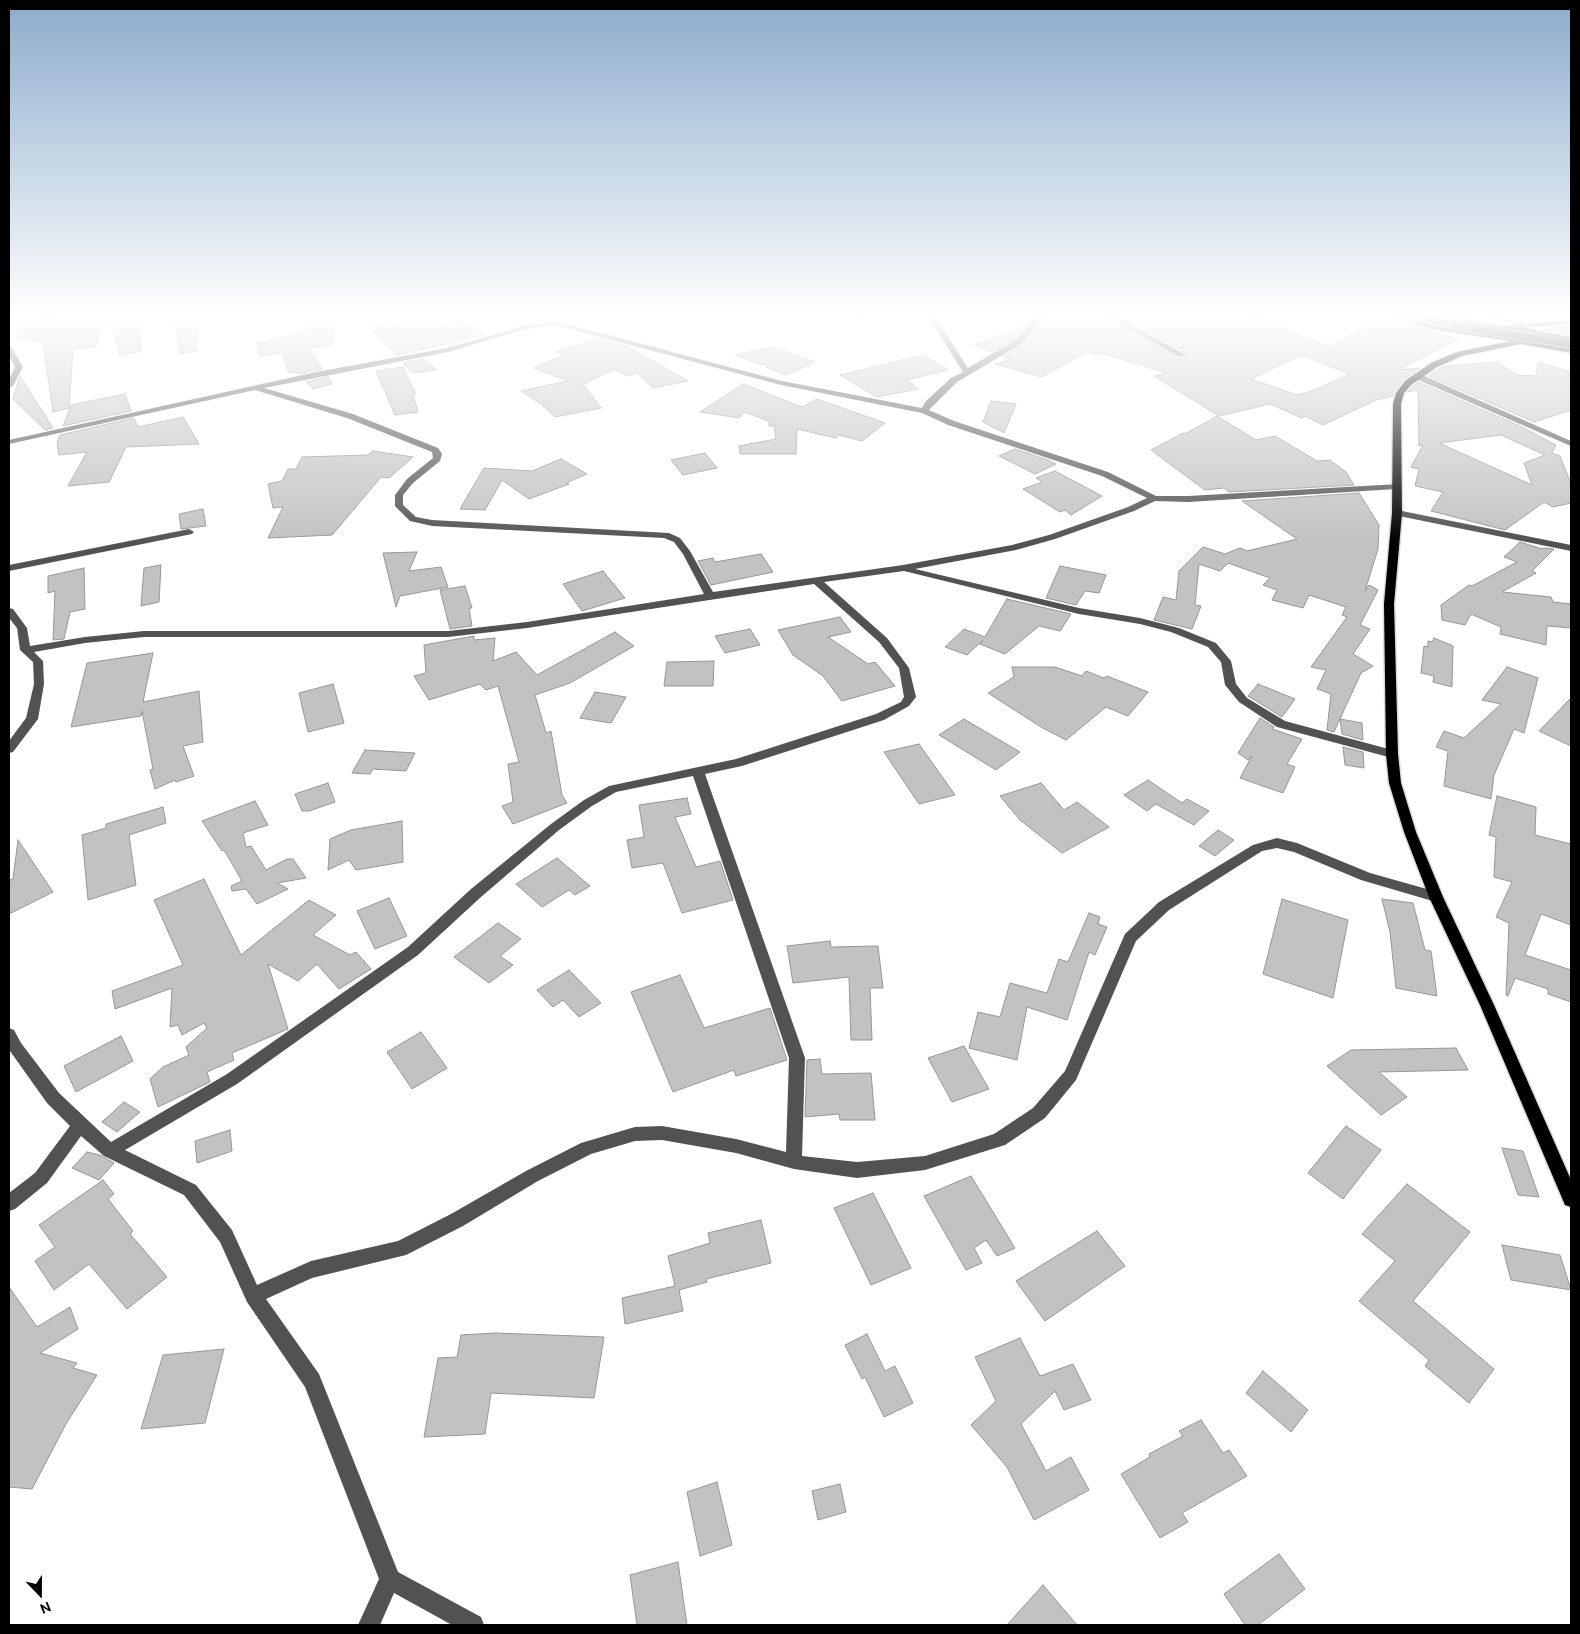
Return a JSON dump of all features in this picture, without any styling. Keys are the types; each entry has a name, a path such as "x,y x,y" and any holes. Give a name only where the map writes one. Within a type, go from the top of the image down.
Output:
{"main road":[{"path":"1401,391 1397,404 1397,514 1389,604 1392,754 1395,783 1410,832 1436,897 1487,1005 1571,1199"}],"street":[{"path":"9,442 240,391"},
{"path":"266,391 350,416 435,450 438,454 437,459 410,481 399,495 399,506 413,519 432,523 666,536 677,540 687,553 710,596"},
{"path":"827,391 924,411 951,423 1105,474 1154,498 1165,500 1396,486"},
{"path":"924,411 929,402 941,391"},
{"path":"1451,391 1571,444"},
{"path":"25,650 85,640 144,634 448,634 527,625 903,568 1013,548 1052,537 1131,509 1154,498"},
{"path":"1397,514 1571,548"},
{"path":"9,568 189,532"},
{"path":"903,568 1079,611 1140,621 1175,630 1212,645 1226,661 1231,685 1243,700 1281,724 1392,754"},
{"path":"110,1151 232,1079 413,951 483,887 555,827 588,803 613,789 738,763 880,717 904,704 910,696 904,668 883,640 816,580"},
{"path":"9,611 22,628 25,650 38,661 40,684 32,719 9,749"},
{"path":"698,772 797,1058 794,1162"},
{"path":"253,1296 311,1270 400,1249 457,1220 532,1176 587,1148 635,1134 662,1133 736,1146 794,1162 857,1170 925,1163 998,1140 1039,1113 1071,1074 1130,938 1164,906 1258,848 1277,843 1297,848 1366,877 1436,897"},
{"path":"9,1034 16,1047 53,1098 110,1151 190,1190 226,1236 253,1296 312,1381 390,1579 473,1625"},
{"path":"9,1203 41,1178 80,1125"},
{"path":"369,1625 390,1579"}],"building":[{"path":"15,391 30,391 53,428 45,430 13,399"},
{"path":"50,391 70,391 69,408 53,412"},
{"path":"385,391 415,391 416,394 413,395 418,412 395,415"},
{"path":"521,391 588,391 601,408 555,417 541,404"},
{"path":"732,391 762,391 802,407 817,399 885,423 862,441 839,435 836,438 797,429 796,454 740,454 739,446 776,439 774,426 769,426 769,421 744,412 739,418 700,412"},
{"path":"867,391 906,391 877,397"},
{"path":"1179,391 1286,391 1297,395 1311,391 1396,391 1393,396 1376,400 1323,425 1305,416 1302,418 1270,404 1219,416"},
{"path":"1418,391 1439,391 1520,426 1556,445 1552,453 1560,456 1571,484 1571,503 1553,507 1544,502 1505,530 1431,511 1443,492 1415,486 1419,469 1411,467 1423,445 1419,446","holes":["1501,435 1545,455 1524,463 1532,485 1439,443"]},
{"path":"1463,391 1571,391 1571,410 1534,422"},
{"path":"125,394 131,411 63,426 71,405"},
{"path":"991,401 1016,404 1004,433 983,422"},
{"path":"1217,416 1256,440 1275,436 1317,461 1330,460 1346,472 1354,485 1229,492 1224,488 1205,490 1151,450"},
{"path":"183,417 199,444 126,447 109,482 68,486 87,452 59,455 57,442 60,435 134,418 138,427"},
{"path":"1015,449 1056,464 1035,474 999,456"},
{"path":"373,451 413,457 389,478 381,477 332,535 268,538 283,507 273,508 268,484 282,481 288,469 296,469 302,457 368,455"},
{"path":"705,453 717,468 683,475 671,460"},
{"path":"561,459 587,474 566,483 569,484 529,499 502,480 485,510 460,509 484,468 532,471"},
{"path":"1055,471 1102,496 1071,515 1065,510 1060,512 1023,489 1042,482 1036,478"},
{"path":"1359,493 1379,525 1378,549 1365,591 1369,585 1378,590 1360,625 1370,629 1353,654 1373,666 1361,673 1334,732 1327,730 1331,694 1317,689 1326,670 1311,667 1347,617 1342,615 1346,607 1309,595 1303,608 1272,600 1277,590 1263,585 1270,578 1228,563 1220,571 1199,564 1195,605 1201,606 1192,629 1154,620 1163,597 1176,600 1179,571 1203,547 1225,554 1240,548 1247,551 1297,539 1242,501"},
{"path":"203,509 206,526 181,529 179,514"},
{"path":"1520,542 1542,549 1554,549 1532,571 1536,573 1502,592 1551,597 1553,602 1571,604 1571,628 1547,626 1546,645 1500,634 1501,627 1471,614 1465,625 1442,620 1441,605 1469,585 1472,586 1517,562 1504,557"},
{"path":"417,552 409,571 441,567 448,587 400,596 396,607 383,553"},
{"path":"761,554 773,572 711,585 698,561 713,558 715,562"},
{"path":"161,565 159,602 141,606 144,568"},
{"path":"1060,566 1106,575 1099,593 1085,591 1076,605 1046,598"},
{"path":"84,568 85,609 70,612 64,639 53,640 55,591 48,593 48,576"},
{"path":"603,571 625,598 582,611 563,584"},
{"path":"465,586 472,608 469,608 472,626 450,629 440,590"},
{"path":"1007,599 1071,614 1060,631 1039,626 1005,654 980,644 983,640 967,655 945,647 964,629 985,637"},
{"path":"840,617 851,632 828,637 868,664 875,662 895,686 842,701 823,676 793,655 778,630"},
{"path":"750,629 760,645 725,653 715,636"},
{"path":"615,632 634,646 570,683 535,695 546,733 551,731 562,795 567,803 513,824 502,806 513,802 508,764 519,762 498,686 486,690 480,684 429,700 414,676 426,673 424,645 474,636 474,640 495,638 493,661 516,652 537,675"},
{"path":"1434,638 1453,646 1452,687 1433,682 1434,676 1421,673 1424,646 1428,647 1428,641 1432,642"},
{"path":"153,653 143,702 199,691 203,742 183,746 194,776 176,782 175,780 155,789 150,770 153,769 142,711 141,716 71,727 87,663"},
{"path":"714,661 713,686 664,686 667,662"},
{"path":"1012,667 1055,667 1082,676 1086,671 1104,678 1107,676 1148,692 1128,716 1106,707 1066,740 1041,727 988,693 1014,677"},
{"path":"1507,667 1538,678 1524,733 1514,729 1494,775 1491,799 1444,786 1448,751 1436,747 1444,731 1464,738 1501,704 1482,700"},
{"path":"333,684 344,723 308,732 299,693"},
{"path":"1258,684 1295,699 1282,717 1248,696"},
{"path":"595,692 626,697 611,723 580,718"},
{"path":"1571,698 1571,746 1539,731"},
{"path":"1260,718 1274,727 1272,729 1302,739 1287,764 1295,767 1283,793 1240,778 1252,756 1248,760 1238,753"},
{"path":"964,719 1020,752 996,770 939,735"},
{"path":"1340,719 1362,723 1363,740 1342,734"},
{"path":"919,744 955,795 919,804 884,752"},
{"path":"1343,747 1363,752 1364,768 1345,765"},
{"path":"365,750 415,753 406,771 373,769 370,774 352,773"},
{"path":"1148,780 1182,803 1187,799 1209,811 1194,825 1156,804 1147,811 1124,795"},
{"path":"328,783 335,802 309,811 302,811 295,794"},
{"path":"1041,783 1064,810 1077,802 1109,827 1062,853 1020,820 1000,796"},
{"path":"1497,796 1536,807 1535,835 1571,844 1571,925 1541,914 1525,955 1571,970 1571,1002 1548,994 1548,989 1515,978 1508,996 1506,995 1509,923 1496,917 1512,882 1494,877 1496,837 1489,835"},
{"path":"687,798 691,814 675,817 696,867 720,861 733,900 682,913 663,863 632,868 627,840 644,837 639,805"},
{"path":"255,801 268,825 243,833 246,847 251,846 266,870 287,859 293,859 306,878 277,883 288,889 257,904 246,889 232,891 231,886 242,881 224,850 222,851 202,821"},
{"path":"163,807 166,823 129,835 136,885 88,900 82,835 106,828 106,824"},
{"path":"402,821 403,862 356,870 349,860 328,870 330,839 351,830"},
{"path":"1218,830 1234,840 1215,856 1199,846"},
{"path":"18,840 53,892 9,914 9,880 13,879"},
{"path":"557,858 590,886 575,895 569,890 542,907 516,884"},
{"path":"204,879 241,955 309,900 336,915 313,935 350,955 356,952 371,969 339,989 317,964 298,981 268,964 288,1029 232,1053 234,1060 207,1072 210,1082 158,1107 150,1079 163,1067 189,1055 186,1047 207,1028 204,1023 182,1035 178,1025 170,1027 172,988 115,1009 112,991 183,965 154,900"},
{"path":"389,898 407,936 375,949 357,911"},
{"path":"1282,899 1348,920 1333,998 1263,974"},
{"path":"1382,899 1413,903 1425,950 1431,951 1437,996 1396,988 1390,932"},
{"path":"1089,913 1100,917 1098,924 1107,927 1095,955 1089,952 1067,1020 1027,1007 1017,1060 969,1048 978,1012 1000,1017 1010,983 1047,993 1059,959 1068,962"},
{"path":"498,923 521,939 500,956 513,965 489,983 454,957"},
{"path":"830,941 831,947 878,946 883,988 870,988 872,1040 851,1040 849,977 793,983 787,946"},
{"path":"569,970 601,1003 579,1017 563,1000 553,1007 537,990"},
{"path":"680,975 704,1028 770,1008 787,1060 736,1076 734,1070 673,1092 631,992"},
{"path":"421,1032 447,1068 412,1089 387,1052"},
{"path":"121,1036 133,1061 76,1092 64,1066"},
{"path":"964,1046 989,1089 952,1102 928,1058"},
{"path":"1456,1048 1468,1070 1379,1072 1407,1097 1381,1115 1327,1066 1351,1050"},
{"path":"820,1059 822,1074 871,1073 875,1120 840,1120 839,1114 805,1117 807,1060"},
{"path":"124,1102 140,1112 117,1132 102,1122"},
{"path":"1346,1126 1381,1150 1343,1199 1308,1173"},
{"path":"230,1130 232,1151 197,1163 195,1141"},
{"path":"1502,1148 1523,1151 1539,1197 1518,1195"},
{"path":"87,1152 100,1155 114,1163 99,1180 72,1168"},
{"path":"971,1176 1015,1248 997,1256 986,1240 974,1248 982,1263 966,1270 924,1196"},
{"path":"103,1180 114,1194 108,1199 133,1231 130,1234 167,1277 127,1309 89,1264 54,1290 35,1261 55,1247 39,1225"},
{"path":"1407,1184 1470,1232 1413,1301 1494,1369 1469,1403 1425,1366 1429,1360 1359,1301 1395,1261 1362,1234"},
{"path":"873,1193 911,1268 871,1285 834,1208"},
{"path":"761,1220 771,1263 706,1279 707,1282 679,1290 683,1311 625,1324 622,1298 675,1286 668,1256 710,1243 708,1233"},
{"path":"1097,1231 1125,1266 1045,1321 1016,1281"},
{"path":"1502,1245 1560,1255 1571,1290 1511,1280"},
{"path":"9,1287 37,1327 70,1307 78,1329 40,1353 77,1363 73,1368 97,1375 66,1424 32,1489 9,1487"},
{"path":"496,1333 604,1337 594,1398 491,1393 485,1434 424,1437 438,1358 457,1357 461,1335"},
{"path":"867,1334 885,1371 895,1366 913,1403 884,1417 865,1377 862,1379 845,1345"},
{"path":"1020,1338 1040,1376 1073,1364 1091,1400 1064,1410 1055,1391 1021,1424 1046,1471 1071,1457 1089,1490 1034,1520 1007,1467 971,1425 996,1401 975,1357"},
{"path":"224,1349 205,1423 141,1429 163,1355"},
{"path":"1263,1371 1308,1410 1291,1432 1246,1393"},
{"path":"1201,1420 1223,1453 1229,1450 1247,1476 1182,1513 1188,1522 1160,1538 1121,1474 1150,1457 1149,1454 1183,1436 1179,1431"},
{"path":"717,1482 732,1545 700,1556 687,1492"},
{"path":"840,1484 846,1512 818,1520 812,1491"},
{"path":"1279,1554 1305,1589 1258,1625 1245,1625 1224,1594"},
{"path":"678,1562 687,1625 637,1625 630,1575"},
{"path":"1043,1585 1077,1625 1007,1625"}]}
